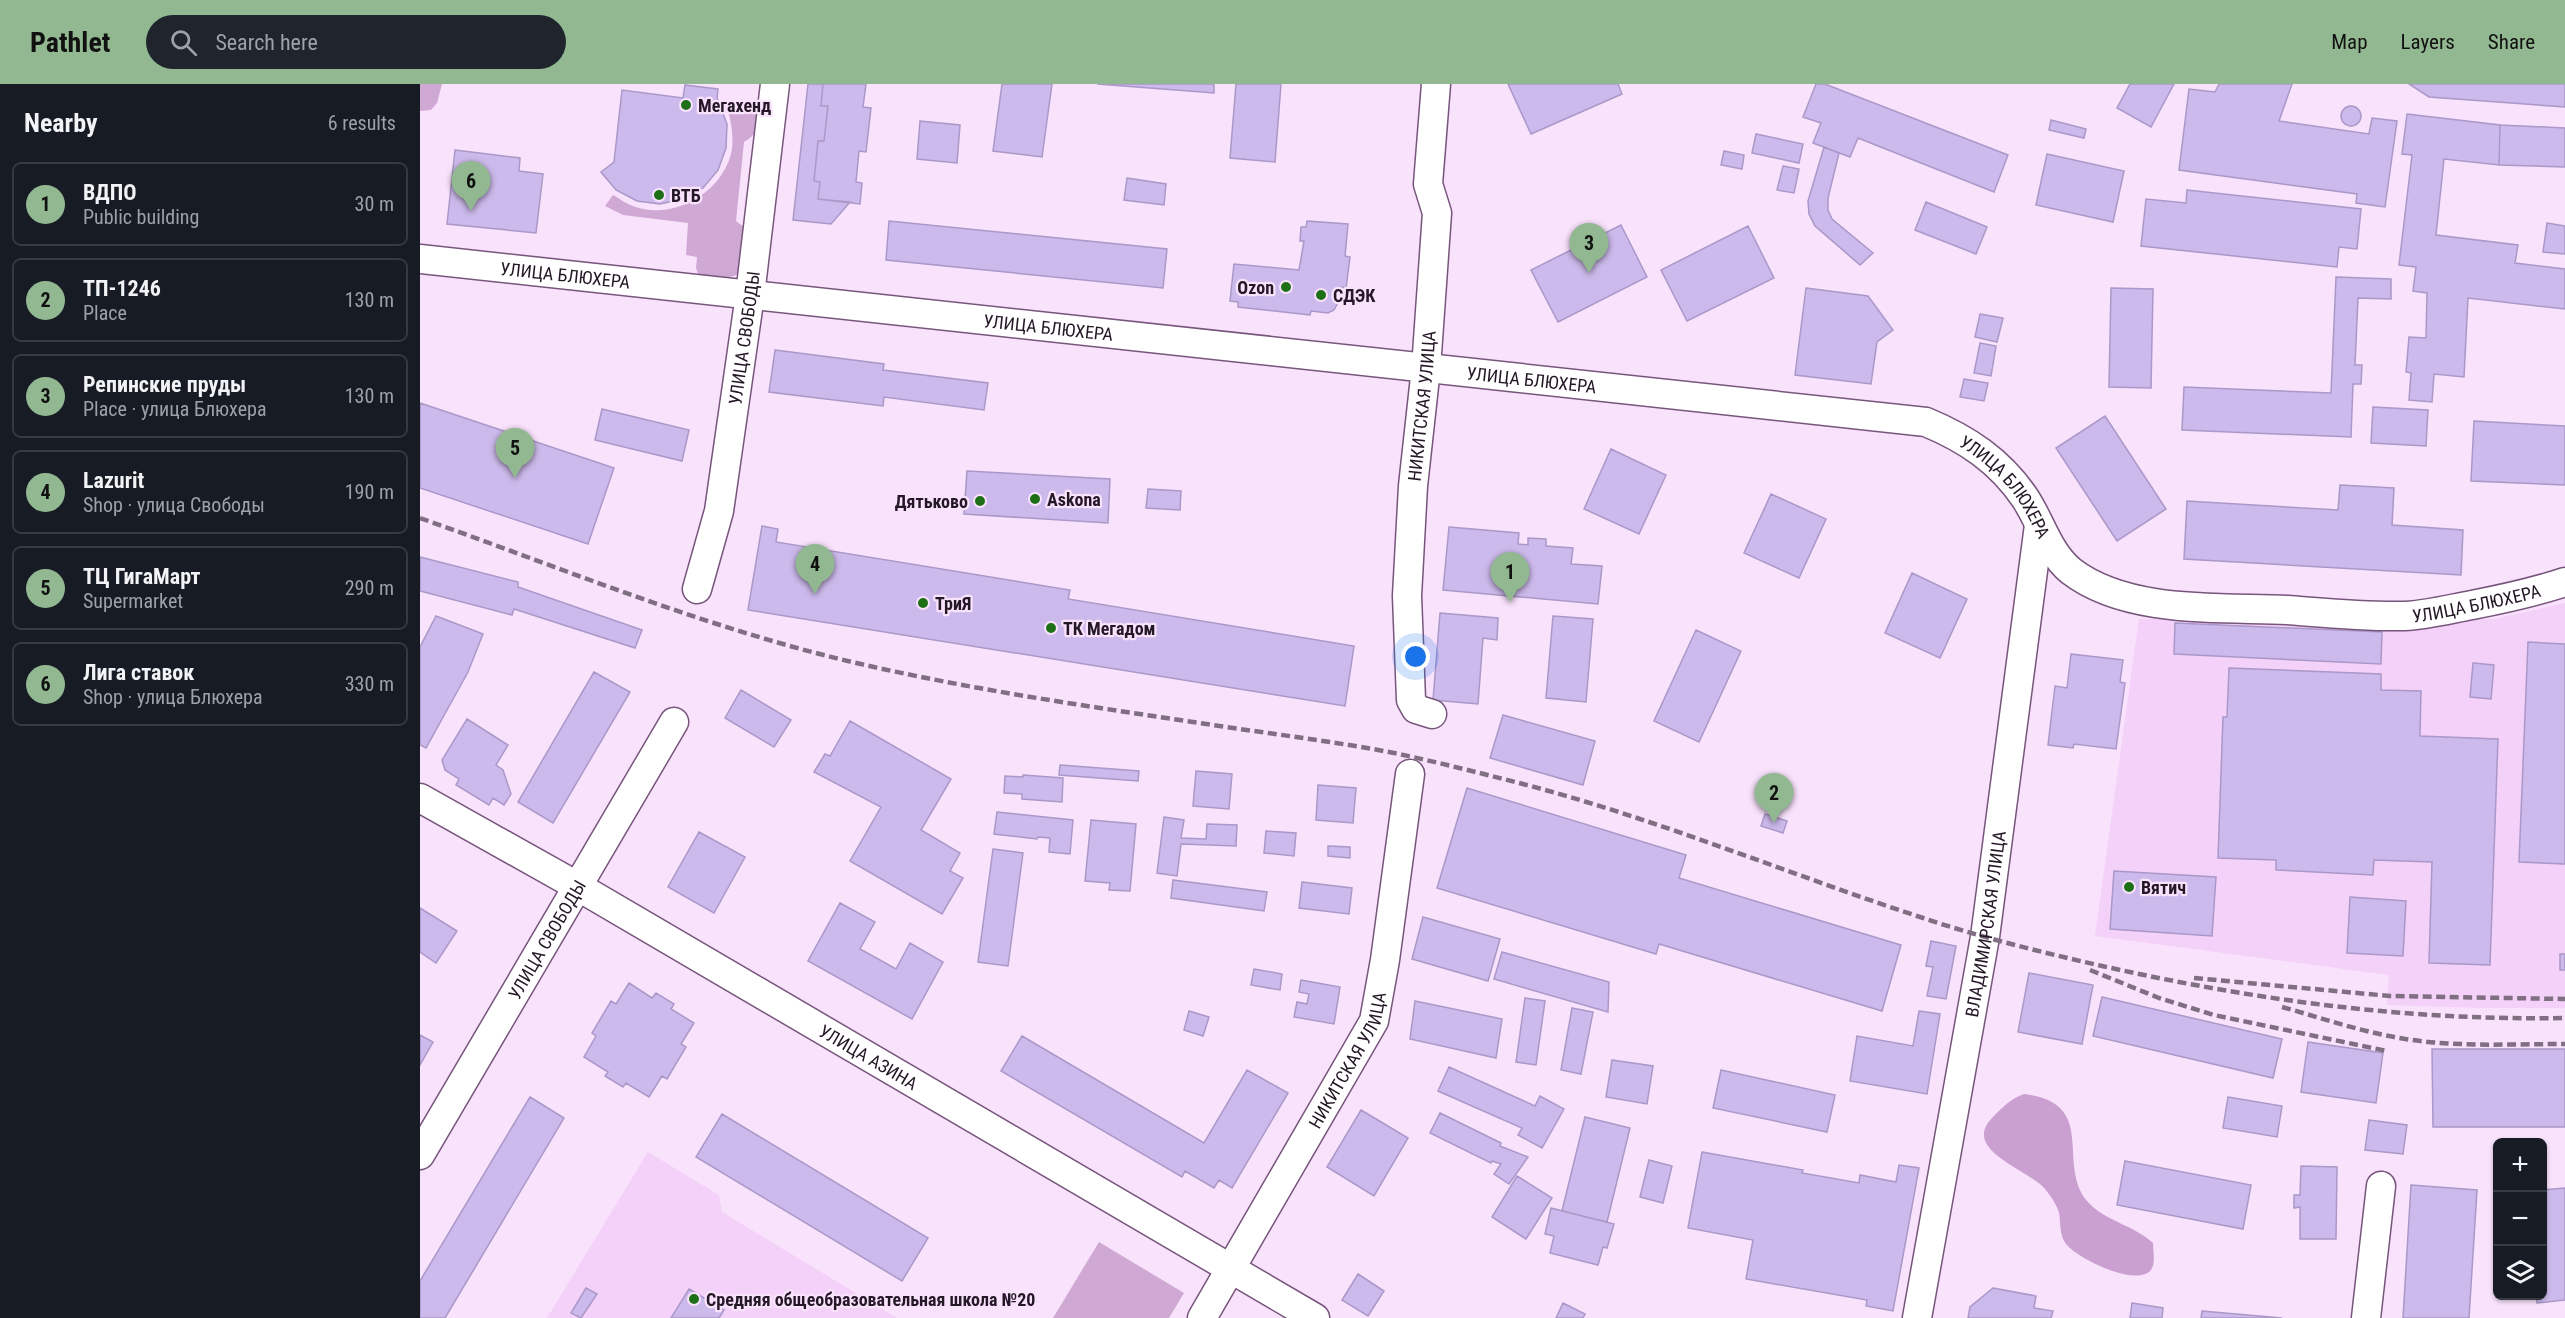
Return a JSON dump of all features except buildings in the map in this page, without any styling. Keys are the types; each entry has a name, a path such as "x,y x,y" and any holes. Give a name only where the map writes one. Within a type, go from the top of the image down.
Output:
{"street":[{"name":"УЛИЦА СВОБОДЫ","path":"697,589 719,511 750,295 775,84"},
{"name":"НИКИТСКАЯ УЛИЦА","path":"1432,714 1416,709 1411,700 1407,596 1413,486 1437,213 1428,184 1436,84"},
{"name":"УЛИЦА БЛЮХЕРА","path":"420,259 1926,422 1953,433 1980,449 2001,468 2025,499 2053,552 2069,569 2108,593 2162,604 2406,616 2501,599 2565,582"},
{"name":"ВЛАДИМИРСКАЯ УЛИЦА","path":"1917,1318 1985,937 2039,525"},
{"name":"УЛИЦА СВОБОДЫ","path":"420,1155 674,723"},
{"name":"НИКИТСКАЯ УЛИЦА","path":"1202,1318 1374,1021 1385,960 1410,774"},
{"name":"УЛИЦА АЗИНА","path":"420,798 577,886 1315,1318"},
{"path":"2366,1318 2381,1186"}],"shaded area":[{"path":"420,84 442,84 437,103 431,110 420,111"},
{"path":"726,103 748,105 756,109 759,112 759,122 757,130 744,142 736,221 748,230 742,272 737,275 715,278 699,276 696,268 697,257 686,255 688,223 623,215 605,206 613,195 633,206 649,210 665,210 680,206 708,190 719,178 732,149 732,131"},
{"path":"2565,603 2565,1008 2387,1005 2389,975 2095,936 2139,619 2494,619"},
{"path":"2024,1094 2047,1100 2061,1109 2069,1122 2078,1186 2094,1208 2153,1243 2154,1260 2151,1270 2143,1275 2133,1276 2120,1273 2094,1263 2072,1250 2061,1233 2058,1210 2045,1189 2000,1158 1991,1149 1985,1140 1985,1129 2003,1107"},
{"path":"648,1152 719,1195 722,1212 897,1318 547,1318"},
{"path":"1099,1242 1184,1293 1169,1318 1053,1318"}],"railway":[{"path":"420,518 645,600 758,637 816,653 916,676 1001,692 1345,744 1454,767 1570,797 1942,924 2079,961 2217,989 2332,1006 2448,1016 2565,1018"},
{"path":"2090,970 2159,998 2214,1015 2387,1051"},
{"path":"2194,978 2390,996 2565,999"},
{"path":"2282,1007 2362,1030 2411,1040 2477,1044 2565,1044"}],"place":[{"name":"Мегахенд","path":"686,105"},
{"name":"ВТБ","path":"659,195"},
{"name":"Лига ставок","path":"471,211"},
{"name":"Репинские пруды","path":"1589,273"},
{"name":"Ozon","path":"1286,287"},
{"name":"СДЭК","path":"1321,295"},
{"name":"ТЦ ГигаМарт","path":"515,478"},
{"name":"Askona","path":"1035,499"},
{"name":"Дятьково","path":"980,501"},
{"name":"Lazurit","path":"815,594"},
{"name":"ВДПО","path":"1510,602"},
{"name":"ТриЯ","path":"923,603"},
{"name":"ТК Мегадом","path":"1051,628"},
{"name":"ТП-1246","path":"1774,823"},
{"name":"Вятич","path":"2129,887"},
{"name":"Средняя общеобразовательная школа №20","path":"694,1299"}]}
